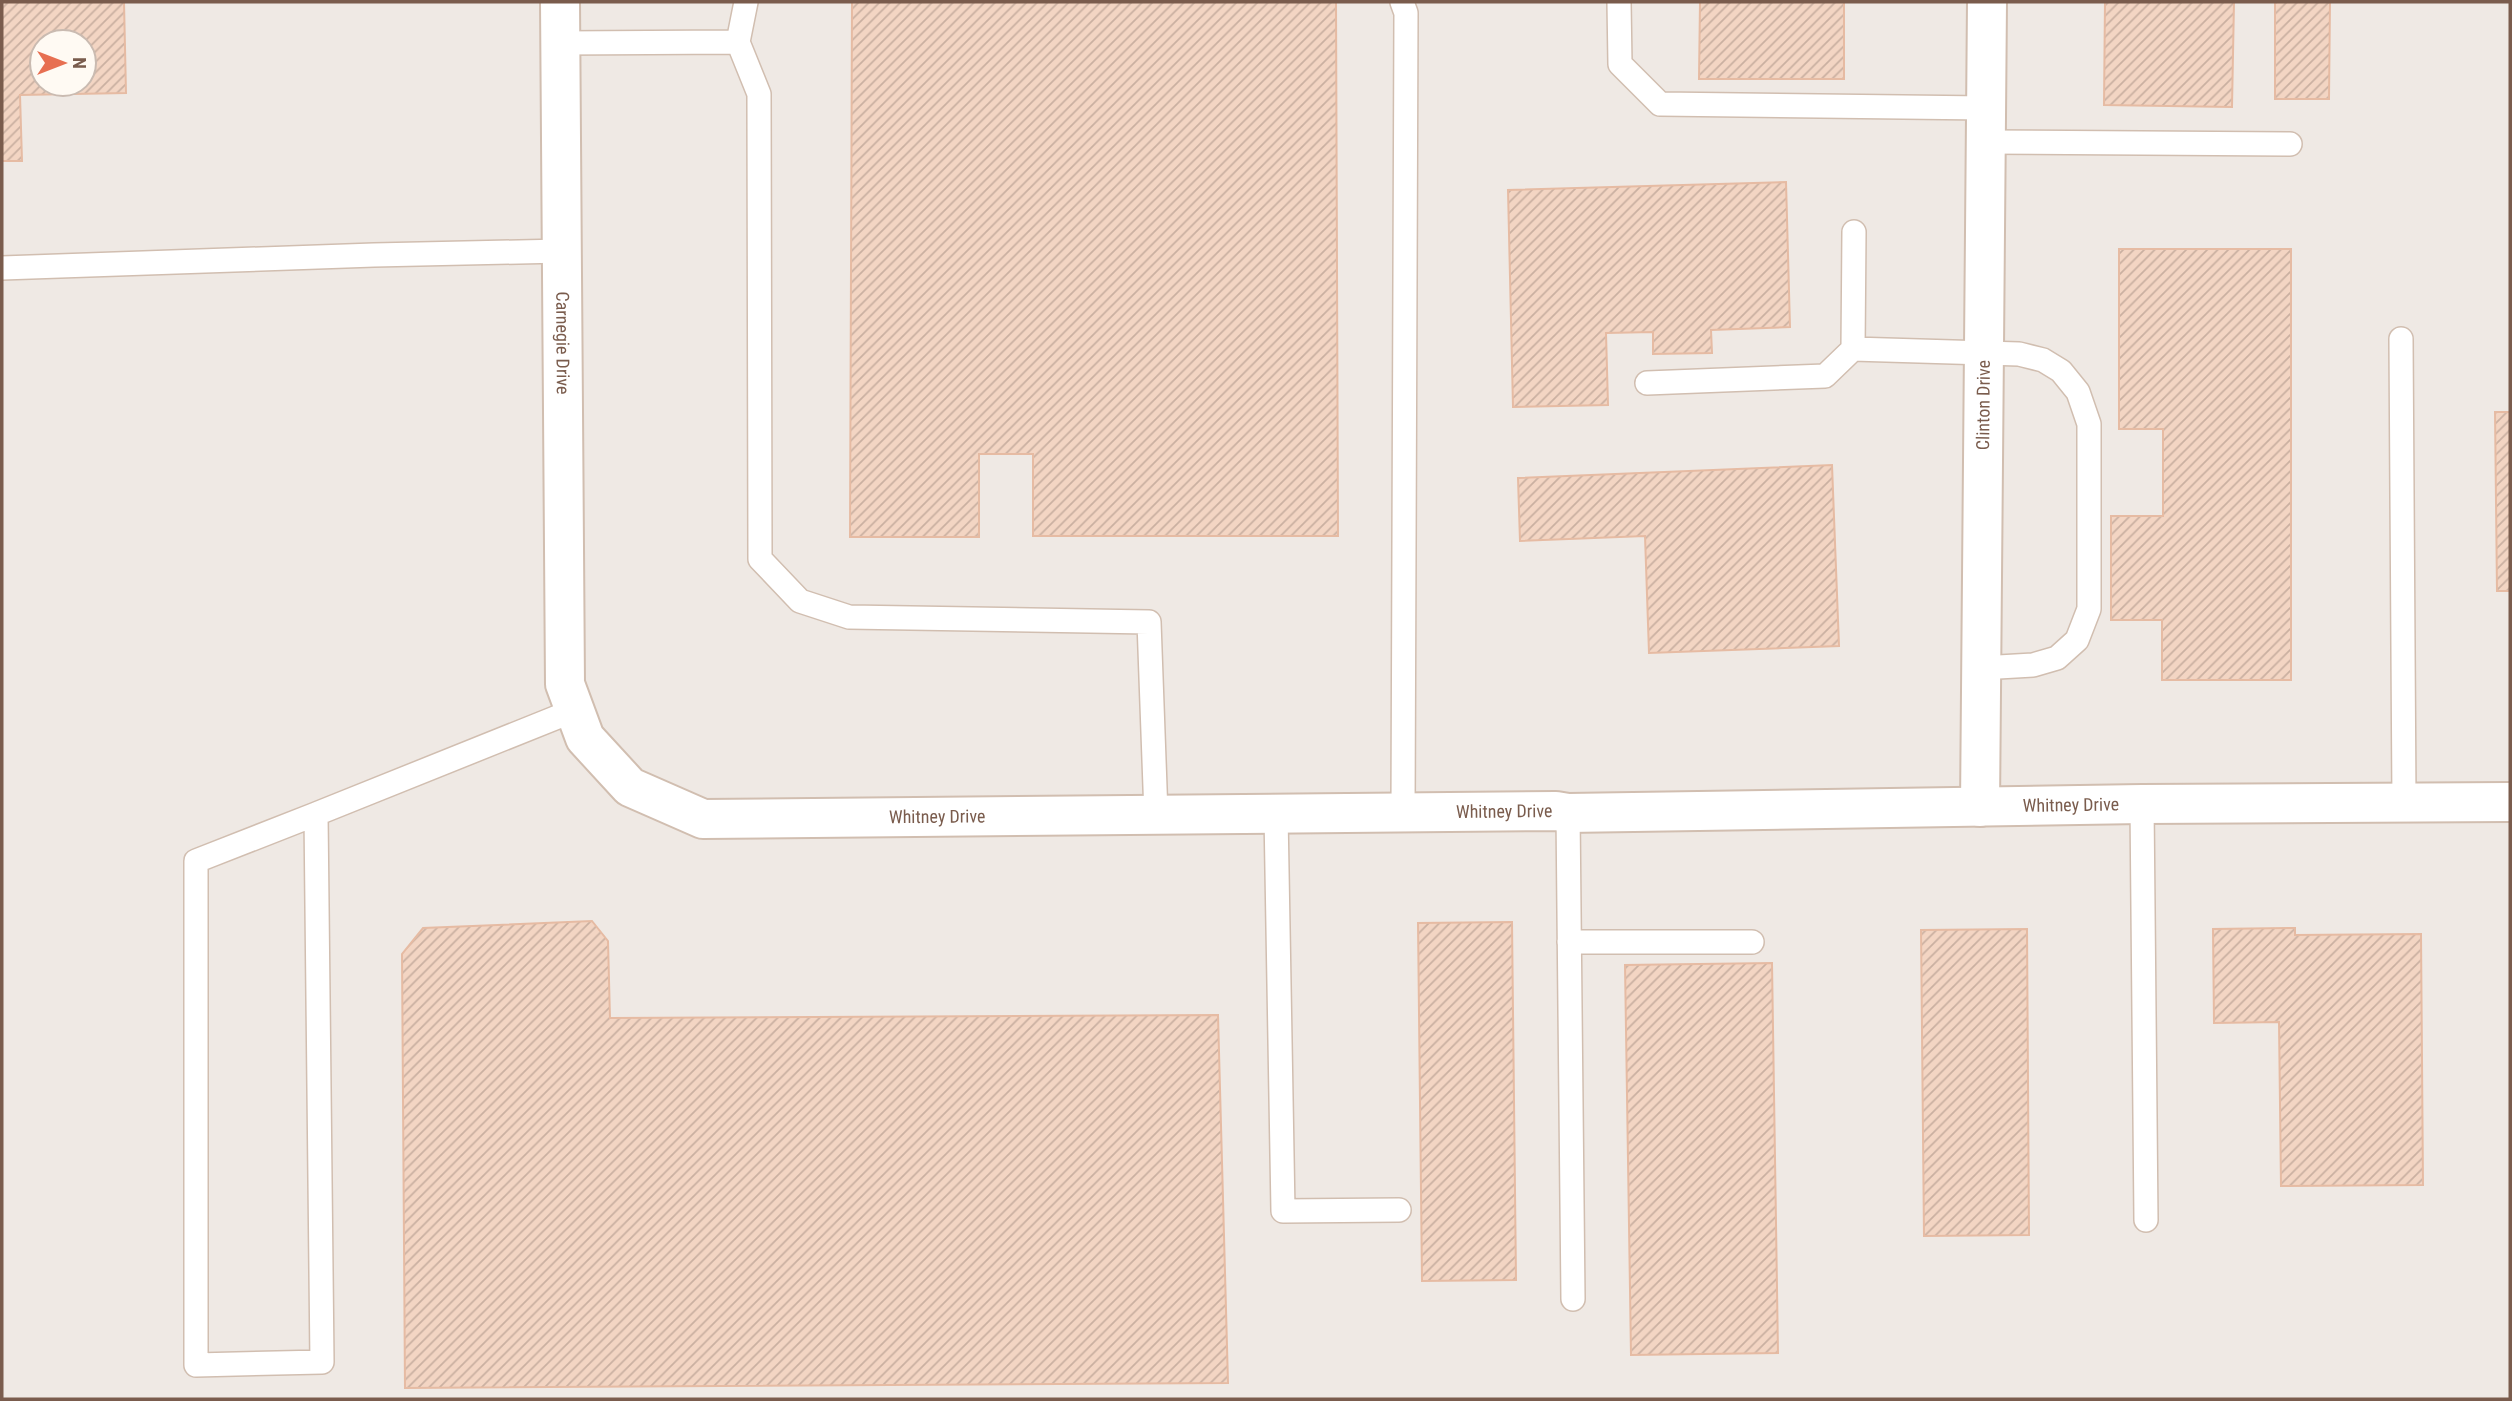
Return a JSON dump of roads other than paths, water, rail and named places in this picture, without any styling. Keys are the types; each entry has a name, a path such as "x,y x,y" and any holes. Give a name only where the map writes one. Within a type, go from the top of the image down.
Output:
{"street":[{"name":"Carnegie Drive","path":"560,2 570,697"},
{"name":"Clinton Drive","path":"1980,807 1987,2"},
{"name":"Whitney Drive","path":"570,697 585,738 630,787 703,819 1568,813 2142,804 2510,802"}],"lane":[{"path":"746,2 738,42 759,94 760,559 800,601 849,617 1149,622 1156,815"},
{"path":"1402,2 1406,13 1403,813"},
{"path":"1619,2 1620,64 1660,104 2290,144"},
{"path":"560,43 738,42"},
{"path":"1853,349 1854,232"},
{"path":"2,268 374,254 562,251"},
{"path":"2401,339 2404,802"},
{"path":"1647,383 1825,376 1853,349 2019,354 2043,360 2061,371 2078,392 2090,424 2090,609 2077,640 2057,658 2033,665 1981,668"},
{"path":"316,814 322,1362 196,1365 196,861 316,814 570,697"},
{"path":"2142,804 2146,1220"},
{"path":"1568,813 1573,1299"},
{"path":"1276,814 1283,1211 1399,1210"},
{"path":"1569,942 1752,942"}]}
